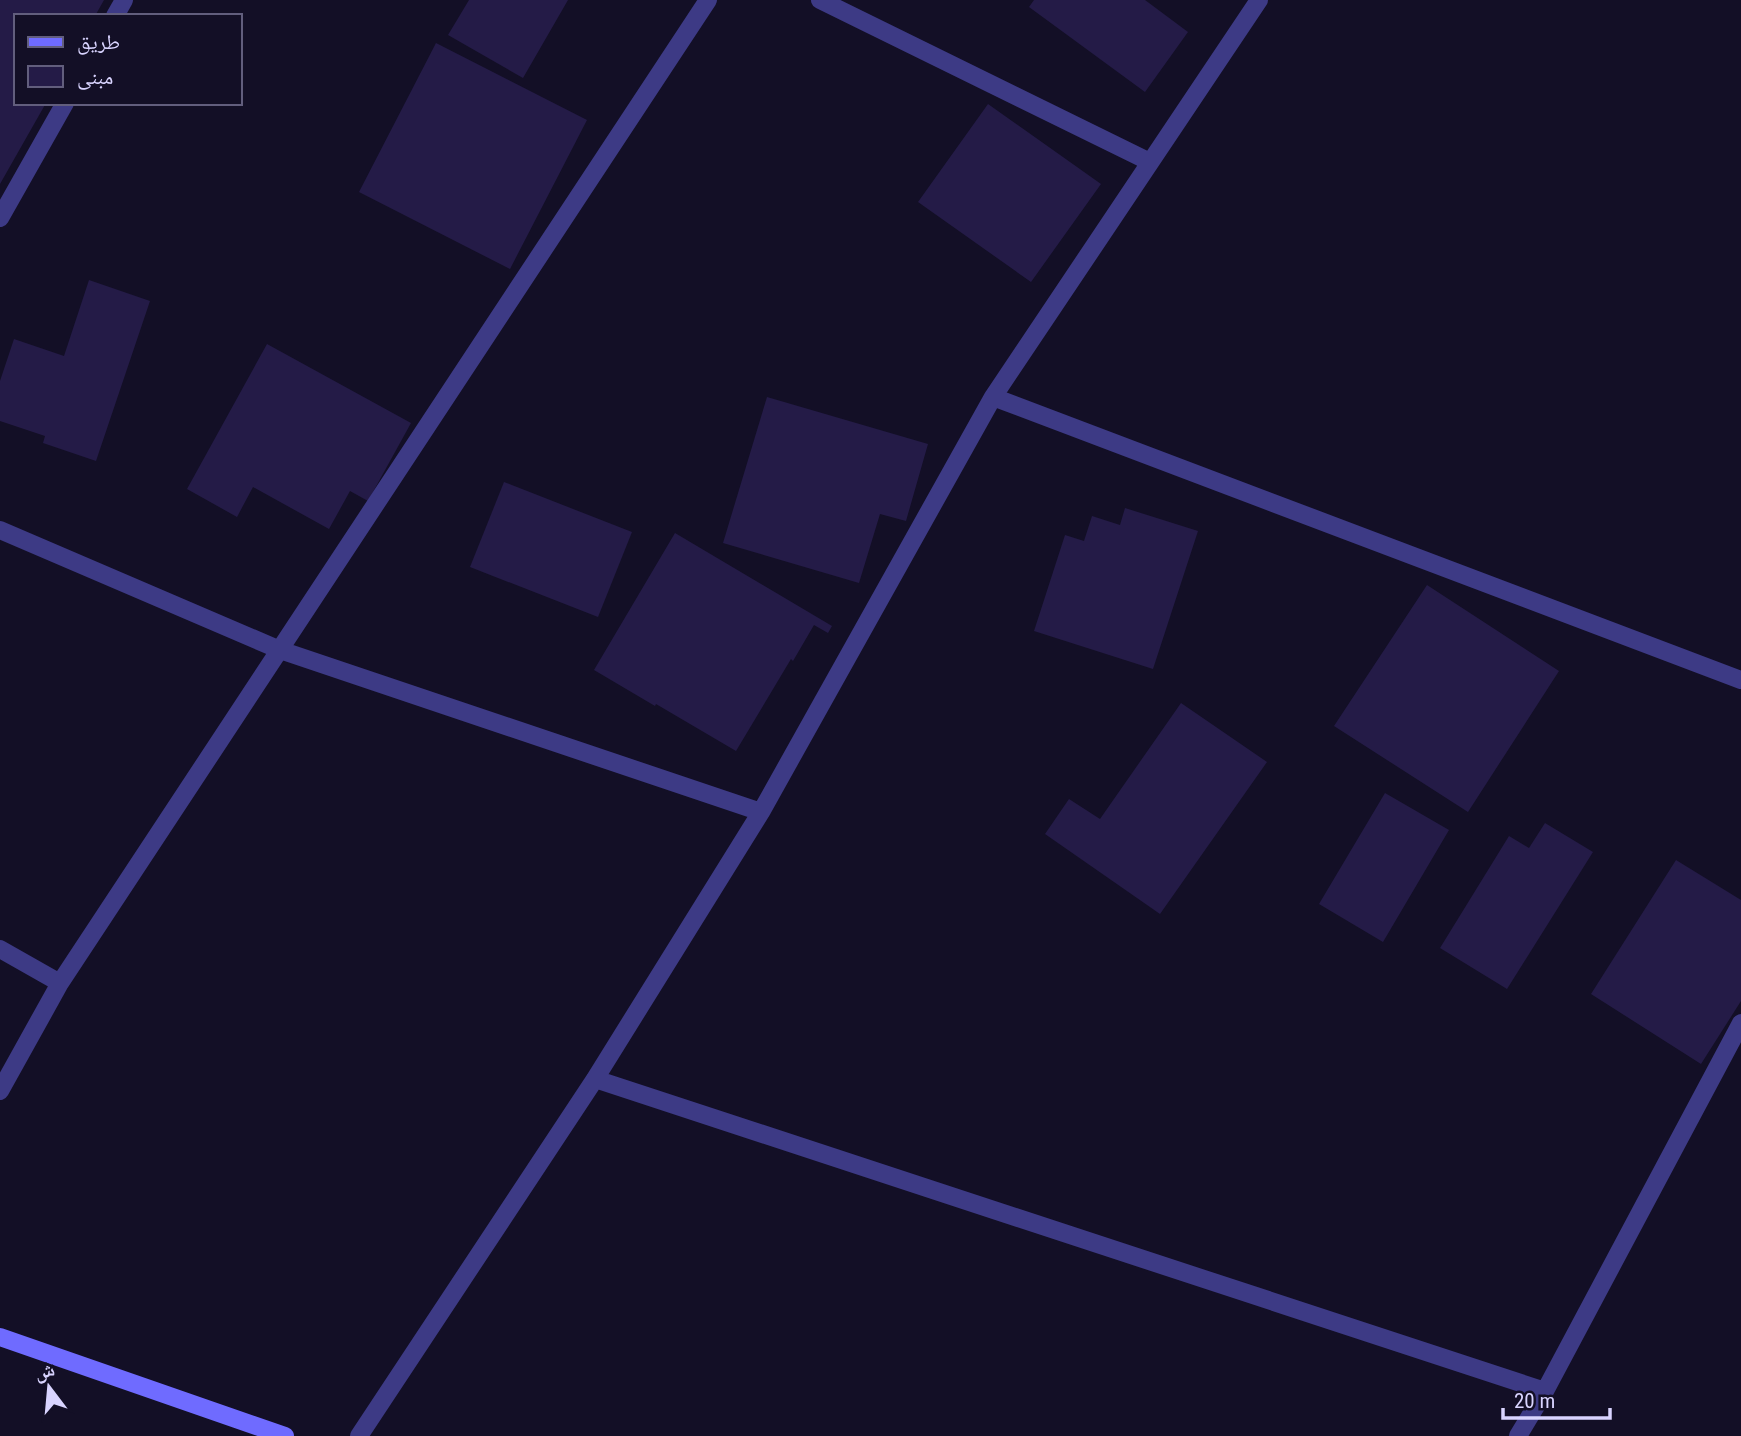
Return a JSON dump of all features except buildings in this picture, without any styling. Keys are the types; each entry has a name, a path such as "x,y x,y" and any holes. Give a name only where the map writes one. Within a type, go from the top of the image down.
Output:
{"main road":[{"path":"0,1337 285,1436"}],"street":[{"path":"0,1091 61,983 708,0"},
{"path":"820,0 1150,162"},
{"path":"359,1436 595,1079 761,812 993,397 1259,0"},
{"path":"0,218 64,105"},
{"path":"993,397 1741,680"},
{"path":"0,530 280,650 761,812"},
{"path":"0,949 61,983"},
{"path":"1518,1436 1545,1391 1741,1023"},
{"path":"595,1079 1545,1391"}]}
